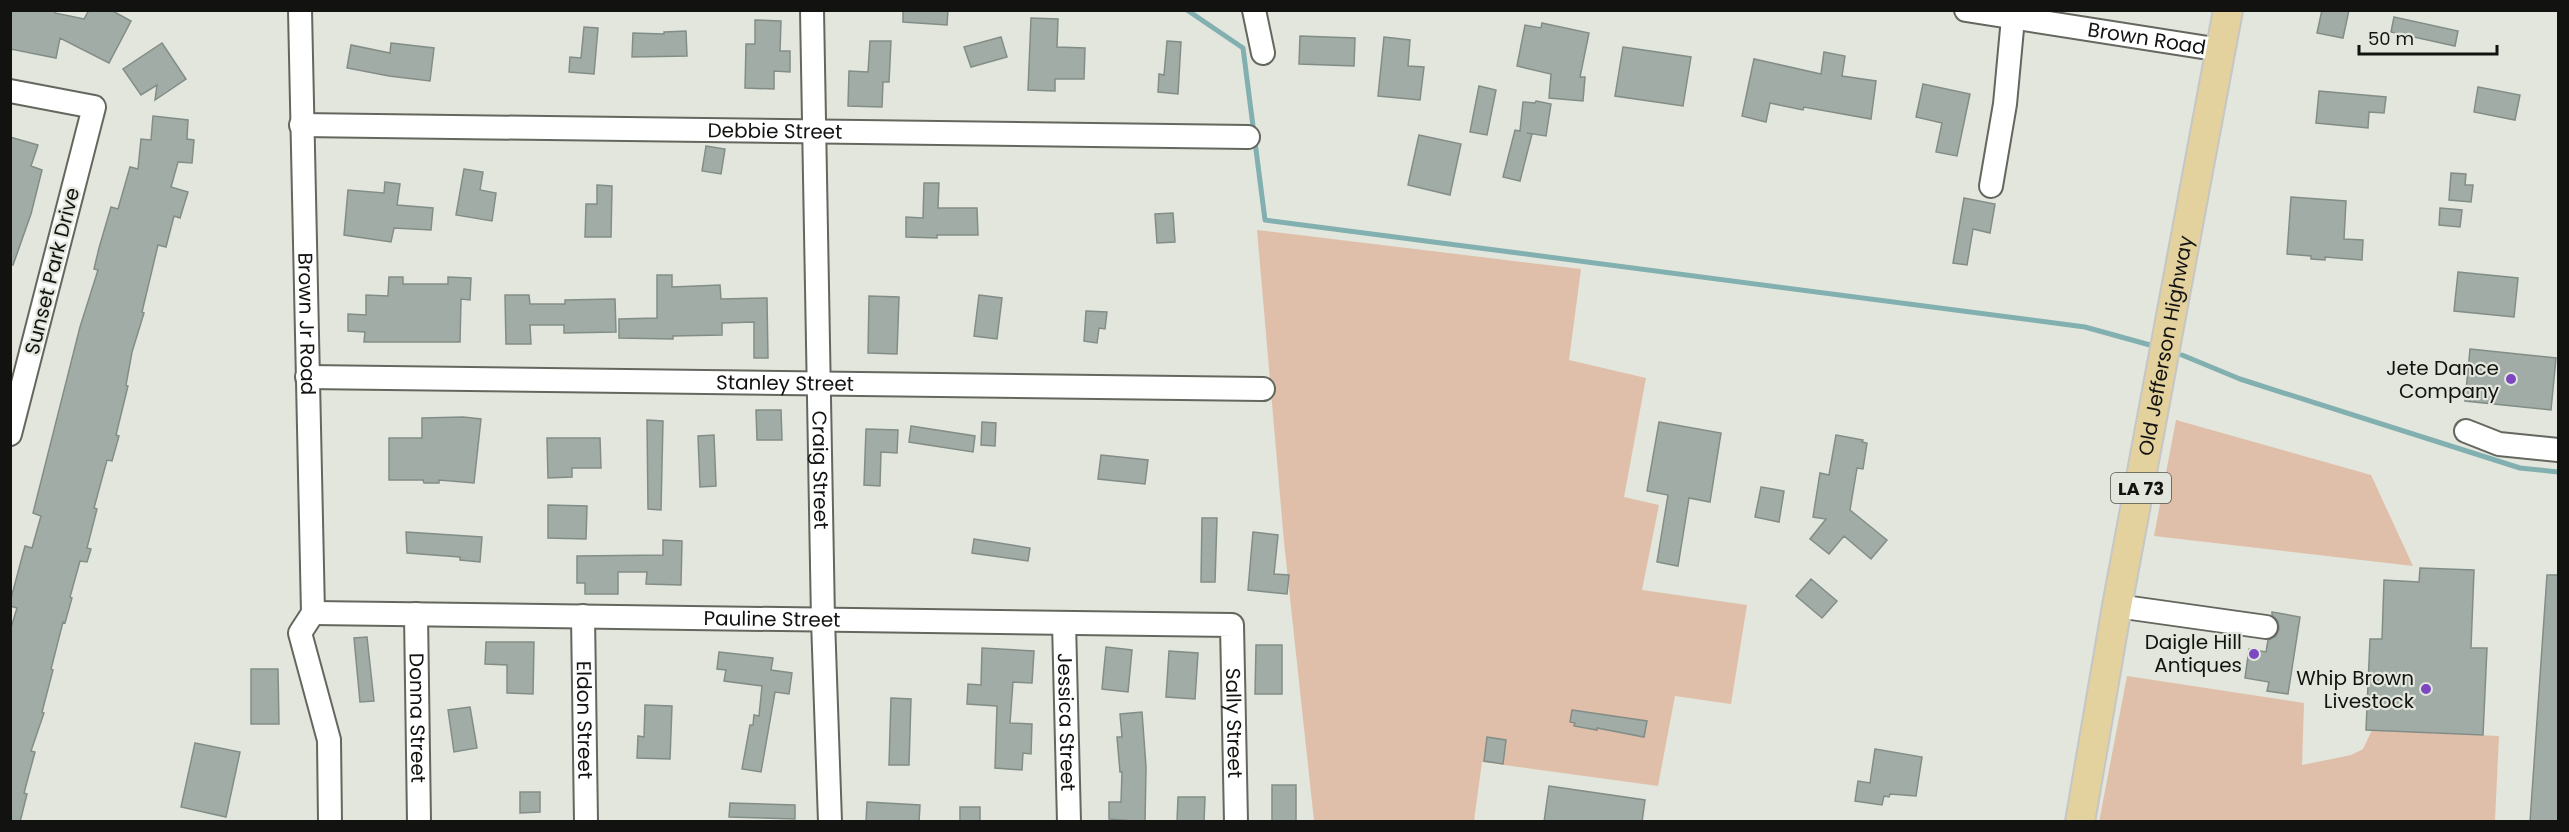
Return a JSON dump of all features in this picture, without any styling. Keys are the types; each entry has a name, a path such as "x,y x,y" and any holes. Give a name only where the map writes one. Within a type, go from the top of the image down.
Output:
{"main road":[{"name":"Old Jefferson Highway","path":"2080,822 2117,606 2228,10"}],"street":[{"name":"Brown Jr Road","path":"300,10 313,612"},
{"name":"Craig Street","path":"812,10 823,620 830,822"},
{"path":"1254,10 1263,53"},
{"name":"Brown Road","path":"1966,10 2221,50"},
{"path":"1991,186 2006,104 2013,18"},
{"name":"Sunset Park Drive","path":"10,91 94,107 10,434"},
{"name":"Debbie Street","path":"301,125 1248,137"},
{"name":"Stanley Street","path":"307,377 1263,389"},
{"path":"2466,431 2499,444 2559,450"},
{"path":"2117,606 2266,627"},
{"path":"313,612 300,633 329,740 330,822"},
{"name":"Pauline Street","path":"313,612 1232,625"},
{"name":"Donna Street","path":"416,614 418,822"},
{"name":"Eldon Street","path":"583,616 586,822"},
{"name":"Jessica Street","path":"1064,623 1069,822"},
{"name":"Sally Street","path":"1232,625 1236,822"}],"shaded area":[{"path":"1257,230 1581,269 1569,360 1646,378 1624,497 1659,505 1642,590 1747,605 1731,704 1675,696 1658,786 1482,762 1474,821 1314,821 1284,542"},
{"path":"2176,420 2371,475 2413,566 2154,536"},
{"path":"2127,676 2304,703 2302,765 2351,755 2363,749 2372,730 2499,736 2495,821 2099,822"}],"building":[{"path":"10,10 55,10 55,13 84,19 89,10 111,10 131,21 109,63 60,38 56,58 10,49"},
{"path":"903,10 948,10 947,25 903,22"},
{"path":"2322,10 2349,10 2343,38 2317,33"},
{"path":"2394,17 2458,31 2455,46 2391,32"},
{"path":"1031,18 1058,19 1057,47 1085,48 1084,79 1055,79 1055,91 1028,90"},
{"path":"755,20 781,21 780,51 790,51 790,72 774,71 774,89 745,88 746,44 755,44"},
{"path":"1542,23 1589,33 1580,77 1585,77 1583,101 1549,98 1551,74 1517,66 1525,25 1541,28"},
{"path":"584,27 598,28 594,74 569,72 570,57 581,58"},
{"path":"686,31 687,56 632,57 633,33 664,34 664,32"},
{"path":"1300,36 1355,38 1354,66 1299,64"},
{"path":"1001,37 1007,57 971,67 964,47"},
{"path":"1384,37 1410,40 1408,66 1424,67 1420,100 1378,96"},
{"path":"870,41 891,41 889,82 883,82 882,107 848,106 849,71 868,72"},
{"path":"1167,41 1181,42 1178,94 1158,92 1159,74 1164,75"},
{"path":"162,43 186,79 155,100 157,85 141,95 123,69"},
{"path":"391,43 434,48 430,81 347,68 351,45 390,53"},
{"path":"1623,47 1691,57 1683,106 1615,96"},
{"path":"1824,52 1845,56 1842,76 1876,81 1871,119 1770,103 1766,122 1742,116 1754,59 1821,74"},
{"path":"1923,84 1970,94 1957,156 1936,152 1942,123 1916,117"},
{"path":"1479,86 1496,90 1487,135 1470,132"},
{"path":"2478,87 2520,95 2515,120 2474,112"},
{"path":"2319,91 2386,97 2384,113 2369,112 2368,128 2316,123"},
{"path":"1536,101 1551,104 1546,136 1527,133 1532,134 1520,181 1503,177 1515,130 1520,131 1523,102 1535,103"},
{"path":"153,116 188,120 187,139 194,140 192,163 178,162 171,187 188,192 180,218 174,216 166,247 158,245 142,312 144,313 132,352 126,385 128,386 116,435 119,436 112,461 107,460 94,508 97,509 87,548 91,549 87,562 80,561 65,623 63,622 42,712 44,713 31,751 35,752 24,793 27,794 20,822 10,822 10,631 17,608 10,606 10,602 25,546 32,548 41,516 33,513 80,327 98,270 94,269 111,207 118,209 130,167 138,169 141,139 151,140"},
{"path":"1419,135 1461,144 1450,195 1408,185"},
{"path":"10,137 38,145 31,166 42,170 31,214 13,265 10,265"},
{"path":"706,146 725,149 721,174 702,171"},
{"path":"464,169 483,172 480,190 496,193 492,221 456,215"},
{"path":"2451,173 2466,174 2465,185 2473,185 2471,202 2449,200"},
{"path":"385,182 400,184 397,205 433,208 431,230 394,228 391,242 344,235 348,190 384,193"},
{"path":"924,183 939,183 938,208 977,208 978,235 937,235 937,238 906,237 906,217 923,218"},
{"path":"597,185 612,186 611,237 585,237 586,204 597,204"},
{"path":"2291,197 2346,201 2344,239 2363,240 2362,260 2325,257 2325,260 2311,259 2311,256 2287,254"},
{"path":"1964,198 1995,204 1990,233 1973,229 1967,265 1953,263"},
{"path":"2440,208 2462,210 2460,227 2439,225"},
{"path":"1173,213 1175,242 1157,243 1155,214"},
{"path":"2458,272 2518,278 2514,317 2454,311"},
{"path":"657,275 672,275 672,287 720,285 721,299 767,298 768,358 754,358 754,322 722,323 722,335 673,336 673,339 619,338 619,319 657,318"},
{"path":"389,277 403,277 403,284 448,284 448,277 471,278 470,300 461,299 460,342 364,342 365,332 348,331 348,314 366,315 366,295 388,296"},
{"path":"505,295 529,295 530,304 565,304 565,300 615,299 616,332 564,333 564,325 530,325 531,344 506,344"},
{"path":"979,295 1002,298 997,339 974,336"},
{"path":"869,296 899,297 897,354 868,353"},
{"path":"1086,311 1107,312 1105,329 1099,328 1097,343 1084,341"},
{"name":"Jete Dance Company","path":"2470,349 2556,358 2551,410 2465,401"},
{"path":"756,410 781,410 782,440 757,440"},
{"path":"422,418 481,419 474,483 389,480 389,438 422,438"},
{"path":"647,420 663,421 661,510 648,509"},
{"path":"982,422 996,423 995,446 981,445"},
{"path":"1659,422 1721,433 1710,502 1689,498 1678,566 1657,562 1668,495 1647,491"},
{"path":"911,426 975,436 973,452 909,442"},
{"path":"866,429 898,430 897,453 881,452 880,486 864,485"},
{"path":"714,435 716,486 700,487 698,436"},
{"path":"1836,435 1863,440 1862,442 1867,443 1863,469 1857,468 1850,510 1887,540 1871,559 1844,536 1829,554 1810,539 1826,519 1813,517 1820,473 1829,475"},
{"path":"547,438 600,438 601,468 572,468 572,477 548,478"},
{"path":"1101,455 1148,460 1145,484 1098,479"},
{"path":"1761,487 1784,491 1779,522 1755,517"},
{"path":"548,505 587,506 586,539 548,538"},
{"path":"1202,518 1217,518 1215,582 1201,582"},
{"path":"406,532 482,537 480,562 460,560 460,557 407,553"},
{"path":"1253,532 1278,535 1274,574 1289,575 1287,594 1248,590"},
{"path":"974,539 1030,548 1028,561 972,553"},
{"path":"663,540 682,541 681,585 646,584 647,572 618,572 618,594 585,594 585,583 577,583 577,556 663,555"},
{"name":"Whip Brown Livestock","path":"2420,568 2474,570 2471,648 2487,648 2483,735 2366,730 2370,639 2382,639 2384,580 2419,582"},
{"path":"2547,575 2559,575 2559,822 2530,822"},
{"path":"1811,579 1837,601 1822,618 1796,596"},
{"name":"Daigle Hill Antiques","path":"2272,612 2300,617 2288,694 2267,691 2269,682 2245,678 2249,649 2266,652 2268,640 2276,636 2279,629 2278,621"},
{"path":"367,637 374,701 360,702 354,638"},
{"path":"486,642 534,642 533,694 507,693 507,665 485,664"},
{"path":"1256,645 1282,645 1282,694 1255,694"},
{"path":"1106,647 1132,650 1128,692 1102,689"},
{"path":"982,648 1034,651 1032,683 1013,682 1010,723 1032,724 1031,754 1023,753 1022,770 995,768 997,706 967,704 968,684 981,685"},
{"path":"1169,651 1198,653 1195,699 1166,697"},
{"path":"719,652 773,658 771,670 792,673 789,694 775,692 761,772 742,769 750,725 753,725 754,715 759,716 762,686 724,681 726,670 717,669"},
{"path":"251,669 278,669 279,724 251,724"},
{"path":"891,698 911,699 909,765 889,765"},
{"path":"645,705 672,706 670,759 637,758 638,736 644,737"},
{"path":"470,707 477,748 454,752 448,710"},
{"path":"1572,710 1647,721 1644,737 1574,726 1575,723 1570,722"},
{"path":"1142,712 1146,767 1145,822 1109,819 1109,802 1121,802 1122,772 1120,772 1117,737 1122,737 1120,714"},
{"path":"1487,737 1506,740 1503,764 1484,761"},
{"path":"195,743 240,752 226,817 181,807"},
{"path":"1875,749 1922,757 1916,796 1890,794 1889,797 1884,796 1882,805 1855,801 1858,781 1870,783"},
{"path":"1272,785 1296,785 1296,822 1272,822"},
{"path":"1549,786 1645,800 1642,822 1544,822"},
{"path":"520,792 540,792 540,812 520,813"},
{"path":"1178,797 1205,797 1204,822 1177,822"},
{"path":"867,802 920,805 919,822 866,822"},
{"path":"730,803 795,805 795,819 729,817"},
{"path":"960,807 980,807 980,822 960,822"}],"waterway":[{"path":"1187,10 1243,48 1265,220 2085,327 2150,345"},
{"path":"2182,355 2240,379 2520,468 2558,472"}],"place":[{"name":"Jete Dance Company","path":"2511,379"},
{"name":"Daigle Hill Antiques","path":"2254,654"},
{"name":"Whip Brown Livestock","path":"2426,689"}]}
